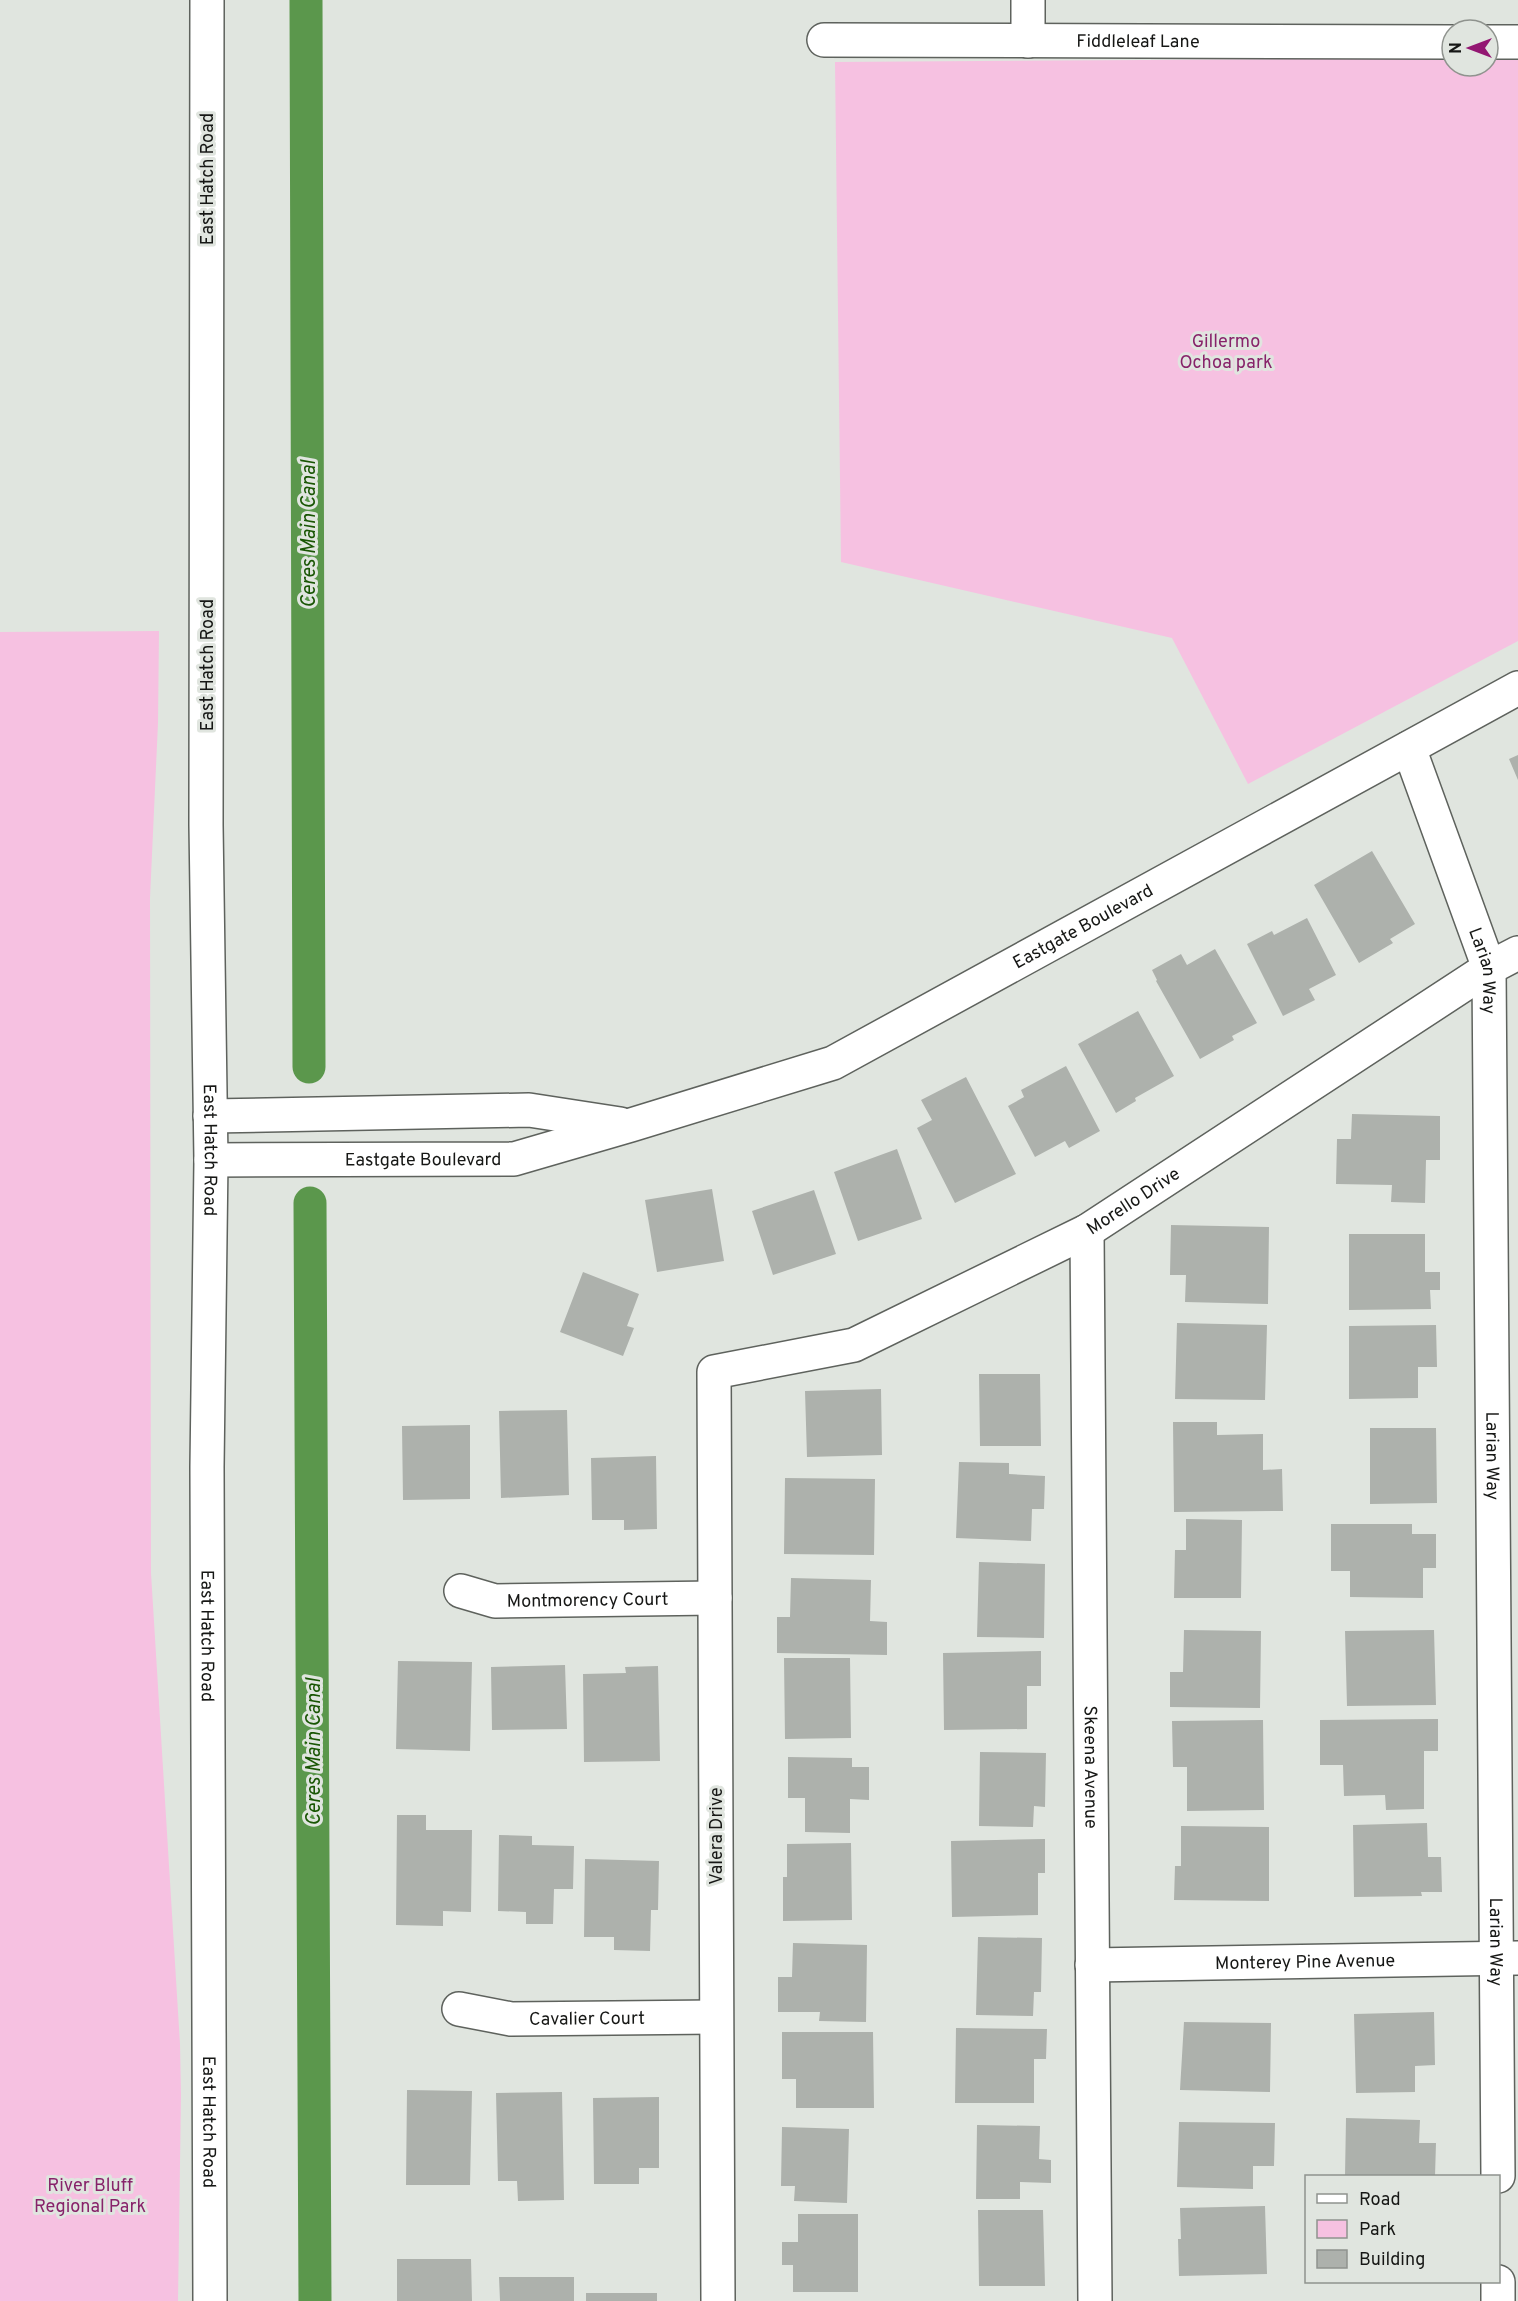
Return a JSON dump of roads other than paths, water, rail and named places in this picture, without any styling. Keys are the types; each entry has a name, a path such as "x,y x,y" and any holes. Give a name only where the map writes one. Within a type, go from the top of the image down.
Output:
{"street":[{"name":"East Hatch Road","path":"207,0 206,825 211,1160 207,1467 210,2301"},
{"path":"1028,0 1028,41"},
{"name":"Fiddleleaf Lane","path":"824,40 1440,42"},
{"path":"1500,42 1518,42"},
{"name":"Eastgate Boulevard","path":"211,1160 514,1159 832,1063 1518,688"},
{"name":"Larian Way","path":"1408,748 1489,968 1508,1958 1498,2175"},
{"name":"Morello Drive","path":"714,1372 854,1345 1087,1231 1489,968 1518,953"},
{"name":"Eastgate Boulevard","path":"210,1116 529,1110 631,1125"},
{"name":"Skeena Avenue","path":"1087,1231 1095,2301"},
{"name":"Valera Drive","path":"714,1372 718,2301"},
{"name":"Montmorency Court","path":"461,1592 495,1600 715,1598"},
{"name":"Monterey Pine Avenue","path":"1092,1965 1508,1958"},
{"name":"Cavalier Court","path":"459,2009 511,2019 716,2017"},
{"path":"1498,2283 1498,2301"}],"waterway":[{"name":"Ceres Main Canal","path":"306,0 309,1067"},
{"name":"Ceres Main Canal","path":"310,1203 315,2301"}],"park label":[{"name":"Gillermo Ochoa park","path":"1226,351"},
{"name":"River Bluff Regional Park","path":"90,2195"}]}
